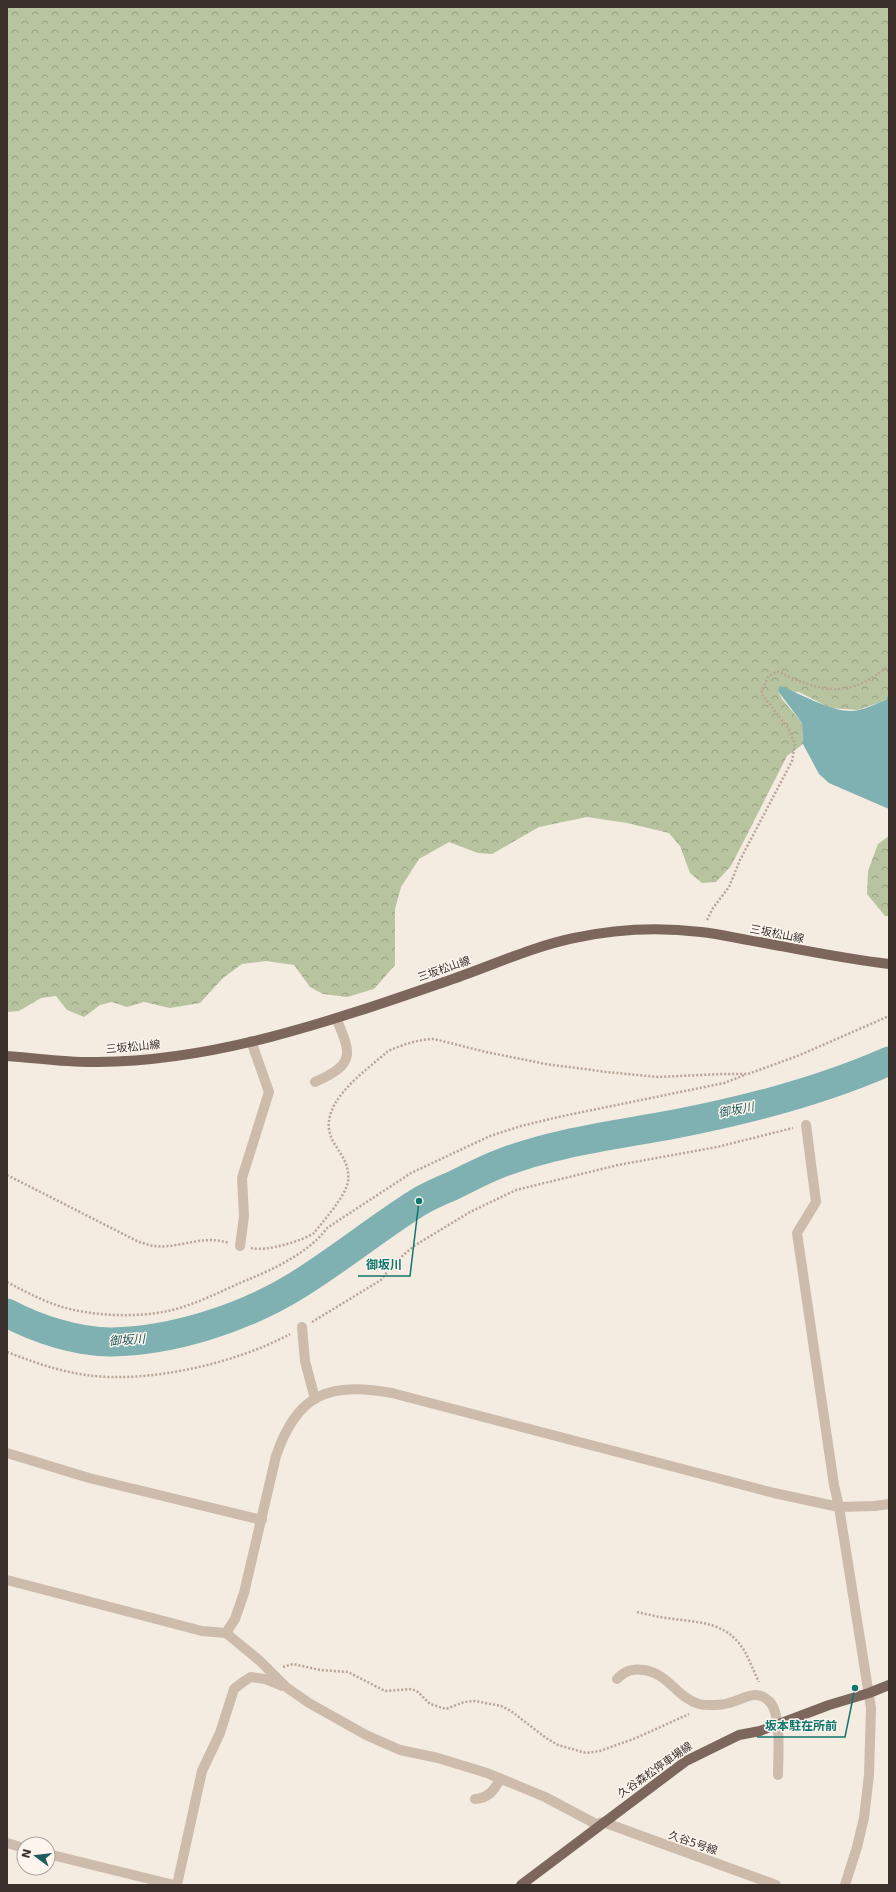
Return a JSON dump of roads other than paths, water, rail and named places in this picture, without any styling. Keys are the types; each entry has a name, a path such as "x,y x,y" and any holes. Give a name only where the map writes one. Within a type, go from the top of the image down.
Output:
{"main road":[{"name":"三坂松山線","path":"7,1056 96,1062 138,1060 183,1055 251,1041 336,1018 451,980 525,952 575,938 626,931 664,930 702,932 846,959 889,964"},
{"name":"久谷森松停車場線","path":"522,1885 603,1822 686,1761 739,1735 760,1731 829,1704 869,1693 889,1685"}],"street":[{"path":"315,1082 333,1074 343,1065 347,1058 347,1044 336,1018"},
{"path":"240,1246 244,1216 242,1178 269,1092 251,1041"},
{"path":"806,1125 816,1202 796,1232 834,1485 839,1507 871,1708 869,1775 865,1811 857,1847 845,1885"},
{"path":"302,1327 305,1360 315,1399"},
{"path":"226,1633 235,1619 244,1593 276,1456 282,1438 292,1420 315,1399 328,1393 347,1388 368,1388 392,1393 774,1493 839,1507 889,1504"},
{"path":"7,1453 89,1478 262,1520"},
{"path":"7,1580 202,1631 226,1633 272,1672 286,1687"},
{"path":"616,1679 625,1672 637,1668 654,1671 665,1678 674,1688 689,1700 700,1705 729,1703 753,1694 770,1701 777,1724 778,1775"},
{"path":"177,1885 202,1771 220,1733 234,1689 251,1677 265,1679 286,1687"},
{"name":"久谷5号線","path":"286,1687 309,1703 366,1734 400,1750 452,1762 487,1773 545,1797 596,1824 603,1822 776,1885"},
{"path":"476,1799 485,1798 494,1789 500,1779"},
{"path":"56,1856 174,1885"}],"water":[{"path":"780,686 830,707 850,711 859,710 886,700 889,692 889,809 829,783 819,774 803,744 802,723 778,691"}],"waterway":[{"name":"御坂川","path":"7,1313 58,1334 85,1340 111,1342 135,1341 207,1326 231,1318 276,1298 312,1276 421,1200 499,1164 520,1156 586,1140 702,1119 757,1106 837,1082 889,1061"}],"place":[{"name":"御坂川","path":"419,1201"},
{"name":"坂本駐在所前","path":"855,1688"}]}
